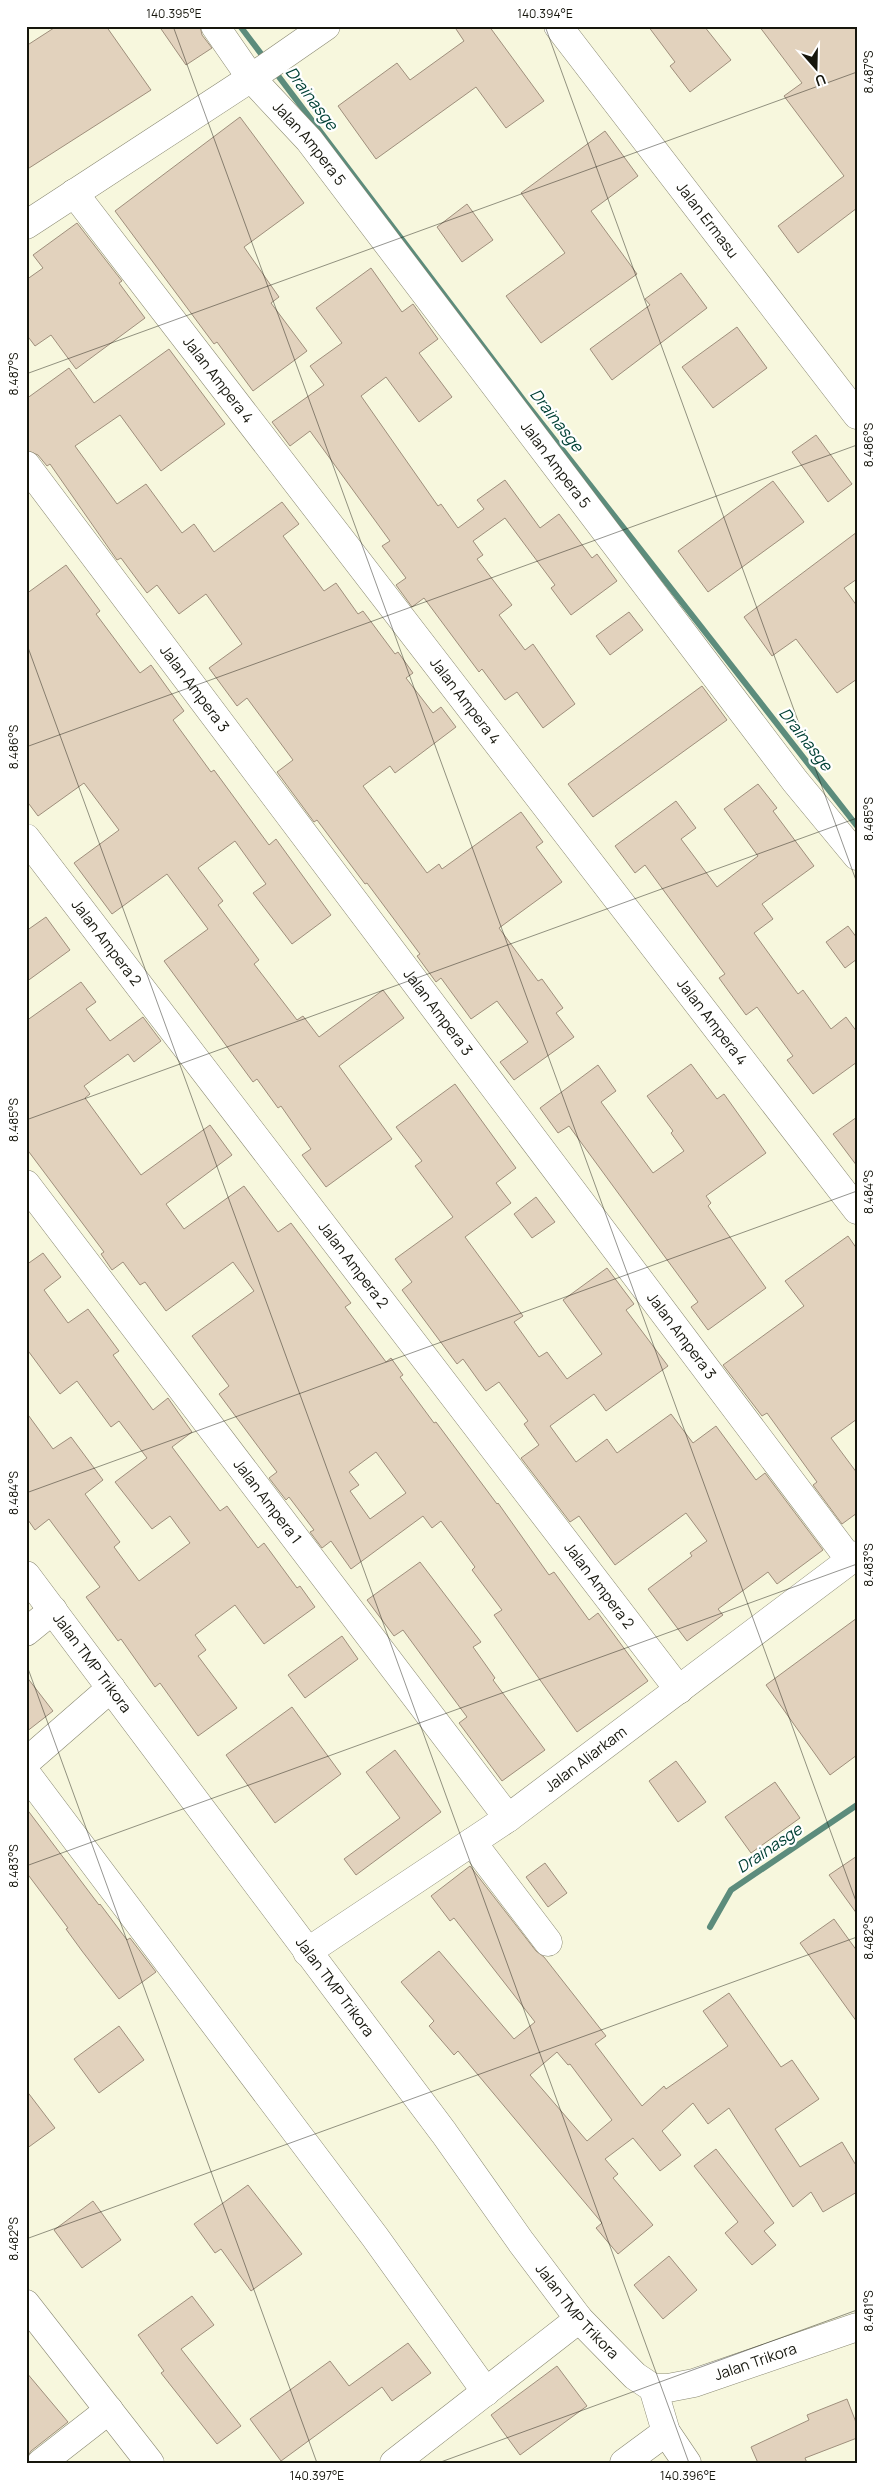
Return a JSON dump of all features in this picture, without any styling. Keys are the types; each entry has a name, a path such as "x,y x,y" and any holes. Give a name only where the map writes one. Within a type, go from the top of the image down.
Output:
{"main road":[{"name":"Jalan Ampera 5","path":"215,26 251,78 309,140 789,773 857,856"},
{"path":"26,224 251,78 326,26"},
{"name":"Jalan Ermasu","path":"558,26 857,415"},
{"name":"Jalan Ampera 4","path":"74,193 857,1210"},
{"name":"Jalan Ampera 3","path":"26,465 853,1557"},
{"name":"Jalan Ampera 2","path":"26,838 679,1690"},
{"name":"Jalan Ampera 1","path":"26,1184 508,1818"},
{"name":"Jalan Aliarkam","path":"307,1952 508,1818 853,1557"},
{"name":"Jalan TMP Trikora","path":"26,1575 444,2133 521,2242 579,2319 634,2376 653,2388"},
{"path":"26,1632 53,1610"},
{"path":"26,1762 111,1688"},
{"path":"26,1772 375,2237 486,2392"},
{"path":"472,1842 548,1942"},
{"path":"28,2311 150,2463"},
{"path":"394,2463 579,2319"},
{"name":"Jalan Trikora","path":"653,2388 668,2388 694,2383 857,2327"},
{"path":"653,2388 666,2432 687,2463"},
{"path":"41,2463 109,2410"},
{"path":"624,2463 666,2432"}],"building":[{"path":"57,26 106,26 151,90 26,170 26,46"},
{"path":"159,26 200,26 202,35 212,48 186,65"},
{"path":"454,26 489,26 544,101 506,128 476,87 376,159 338,106 397,63 410,80 464,41"},
{"path":"648,26 704,26 731,60 690,92 670,66 675,62"},
{"path":"759,26 857,26 857,208 798,253 778,226 844,176 784,96 802,83"},
{"path":"240,117 304,203 244,247 279,297 271,303 307,351 253,391 217,342 214,344 115,211"},
{"path":"605,131 638,176 591,211 637,274 541,343 506,296 565,253 521,193"},
{"path":"467,204 493,240 462,262 437,227"},
{"path":"77,223 122,281 119,283 145,318 76,369 51,335 35,346 26,334 26,280 43,268 33,255"},
{"path":"371,268 402,312 413,304 438,339 419,353 452,397 419,422 386,377 361,396 438,506 441,504 458,528 484,509 477,500 505,480 540,528 559,514 592,558 597,554 617,581 571,615 551,588 555,585 505,518 473,541 483,555 477,559 512,605 499,615 525,650 533,644 575,704 543,728 517,692 505,700 482,669 479,672 424,598 412,607 396,585 406,578 382,546 390,541 310,431 290,446 272,422 324,385 310,366 342,343 316,308"},
{"path":"681,273 707,308 612,380 590,349 650,305 645,299"},
{"path":"737,327 767,368 713,408 682,367"},
{"path":"169,349 225,424 161,471 120,415 75,446 117,504 146,484 182,533 194,524 214,552 282,502 299,524 283,536 324,591 336,583 358,614 363,611 395,654 398,652 413,673 406,678 433,713 441,707 456,727 395,773 390,766 363,786 427,873 439,864 442,869 521,812 543,842 536,847 562,882 499,928 538,981 542,979 563,1008 556,1013 574,1037 514,1080 500,1062 528,1042 497,1001 471,1019 441,978 436,982 417,956 420,954 367,883 365,884 317,820 314,822 277,772 293,760 247,698 237,706 209,668 242,644 206,594 179,614 157,585 147,593 121,558 117,560 50,464 47,466 38,455 26,450 26,399 69,368 94,403"},
{"path":"816,435 852,484 828,502 792,452"},
{"path":"773,481 804,522 708,592 678,551"},
{"path":"857,532 857,579 844,588 857,606 857,679 837,693 796,639 772,656 744,617"},
{"path":"66,565 100,611 96,614 140,673 151,665 184,711 173,720 211,772 214,770 269,845 276,839 331,915 292,944 253,893 266,884 235,841 198,868 223,901 218,905 259,960 254,964 297,1020 303,1016 319,1037 383,990 404,1018 339,1066 392,1139 326,1187 302,1155 311,1149 281,1106 278,1108 257,1079 253,1082 164,961 208,929 167,874 112,914 74,863 119,830 84,783 38,816 26,800 26,594"},
{"path":"629,612 643,630 610,655 596,636"},
{"path":"702,686 727,720 593,817 568,784"},
{"path":"758,784 777,808 773,811 814,866 762,904 773,919 754,933 798,994 803,990 831,1029 846,1017 857,1032 857,1062 813,1094 787,1060 793,1056 757,1007 746,1015 719,978 725,974 645,865 635,873 615,846 676,801 696,828 681,839 717,887 758,856 724,809"},
{"path":"46,917 70,950 26,982 26,931"},
{"path":"848,926 857,938 857,959 845,968 826,942"},
{"path":"81,982 96,1002 86,1009 110,1041 143,1017 161,1041 134,1062 128,1054 84,1086 90,1094 85,1098 141,1175 210,1125 232,1155 166,1204 184,1229 244,1186 278,1232 291,1223 351,1303 345,1307 386,1362 391,1358 403,1375 400,1377 498,1503 549,1575 554,1572 589,1620 598,1613 648,1681 577,1732 494,1615 502,1610 472,1570 475,1567 441,1521 432,1528 423,1516 351,1569 331,1541 322,1548 310,1532 314,1530 289,1497 286,1500 269,1478 277,1472 219,1394 229,1386 192,1336 254,1291 233,1262 166,1311 145,1282 140,1285 123,1262 112,1270 101,1254 104,1252 26,1148 26,1021","holes":["376,1452 406,1493 370,1519 350,1491 359,1485 349,1472"]},
{"path":"691,1064 717,1099 724,1094 766,1153 706,1196 711,1203 708,1206 766,1288 708,1330 691,1307 698,1302 569,1126 558,1133 540,1108 598,1065 616,1091 601,1102 653,1173 684,1151 671,1133 673,1131 647,1096"},
{"path":"455,1084 516,1168 496,1183 511,1203 465,1237 523,1316 514,1322 539,1357 547,1352 567,1379 602,1354 563,1300 607,1268 634,1304 626,1310 668,1366 606,1411 594,1394 550,1426 576,1462 607,1439 617,1453 671,1414 693,1443 716,1426 756,1480 765,1473 823,1550 777,1584 768,1572 718,1609 723,1615 687,1641 648,1589 692,1556 690,1553 707,1541 686,1513 615,1565 579,1516 570,1522 521,1458 539,1445 524,1424 528,1421 499,1382 486,1391 463,1359 457,1364 402,1290 412,1282 395,1259 453,1217 415,1166 422,1161 396,1127"},
{"path":"857,1117 857,1166 833,1134"},
{"path":"536,1197 555,1222 532,1238 514,1214"},
{"path":"848,1236 857,1249 857,1419 831,1438 857,1473 857,1513 842,1524 813,1485 817,1482 767,1413 762,1416 723,1365 804,1306 785,1281"},
{"path":"43,1253 61,1277 44,1290 68,1323 88,1309 119,1351 113,1355 153,1410 168,1398 192,1432 172,1447 220,1511 227,1506 258,1548 264,1543 297,1588 300,1586 315,1607 264,1644 235,1605 195,1635 206,1650 198,1656 237,1708 198,1736 160,1683 155,1687 121,1639 118,1641 86,1597 100,1587 49,1519 35,1530 26,1517 26,1412 53,1449 71,1437 103,1480 85,1494 120,1542 114,1547 139,1581 190,1543 170,1516 152,1529 115,1482 147,1458 119,1421 111,1427 77,1381 60,1394 26,1348 26,1265"},
{"path":"420,1562 481,1642 473,1647 495,1678 493,1680 545,1750 502,1781 459,1723 467,1717 403,1630 394,1636 367,1600"},
{"path":"857,1618 857,1755 830,1775 766,1685"},
{"path":"342,1636 358,1659 305,1698 288,1675"},
{"path":"26,1676 53,1711 26,1732"},
{"path":"292,1707 341,1774 275,1823 226,1755"},
{"path":"395,1750 441,1812 356,1875 344,1859 400,1818 366,1772"},
{"path":"676,1761 706,1802 678,1822 649,1781"},
{"path":"775,1782 800,1818 751,1853 725,1817"},
{"path":"26,1808 99,1905 127,1940 130,1938 156,1972 119,1999 26,1872"},
{"path":"857,1856 857,1914 829,1875"},
{"path":"545,1863 567,1893 548,1907 526,1877"},
{"path":"470,1866 536,1951 544,1957 606,2036 595,2044 642,2106 664,2086 666,2089 728,2046 703,2011 729,1993 781,2067 792,2060 819,2099 775,2129 800,2167 842,2142 857,2167 857,2192 823,2212 811,2192 793,2207 729,2108 708,2124 693,2103 662,2131 681,2155 660,2171 633,2138 605,2159 618,2174 613,2178 653,2225 618,2254 596,2228 602,2223 458,2051 454,2055 429,2026 434,2021 401,1982 439,1951 514,2039 535,2022 454,1918 450,1921 431,1896","holes":["557,2052 568,2065 570,2064 612,2120 587,2141 530,2075"]},
{"path":"834,1919 857,1951 857,2022 800,1943"},
{"path":"119,2026 144,2060 99,2093 74,2059"},
{"path":"26,2090 55,2128 26,2149"},
{"path":"716,2149 774,2223 764,2231 776,2245 752,2265 725,2233 738,2222 694,2166"},
{"path":"248,2185 302,2254 251,2291 221,2249 215,2253 194,2224"},
{"path":"93,2201 121,2240 82,2268 54,2230"},
{"path":"669,2256 697,2290 663,2319 634,2285"},
{"path":"192,2296 214,2325 181,2349 241,2426 217,2444 161,2373 164,2371 138,2335"},
{"path":"408,2343 431,2373 392,2401 382,2387 281,2461 250,2419 330,2361 349,2386"},
{"path":"557,2366 587,2406 520,2455 491,2415"},
{"path":"26,2372 68,2422 31,2451 26,2459"},
{"path":"847,2399 857,2425 857,2438 805,2458 807,2463 758,2463 751,2447 809,2420 807,2415"}],"waterway":[{"name":"Drainasge","path":"240,26 265,59"},
{"name":"Drainasge","path":"273,69 525,402 857,826"},
{"name":"Drainasge","path":"710,1927 731,1890 857,1805"}]}
